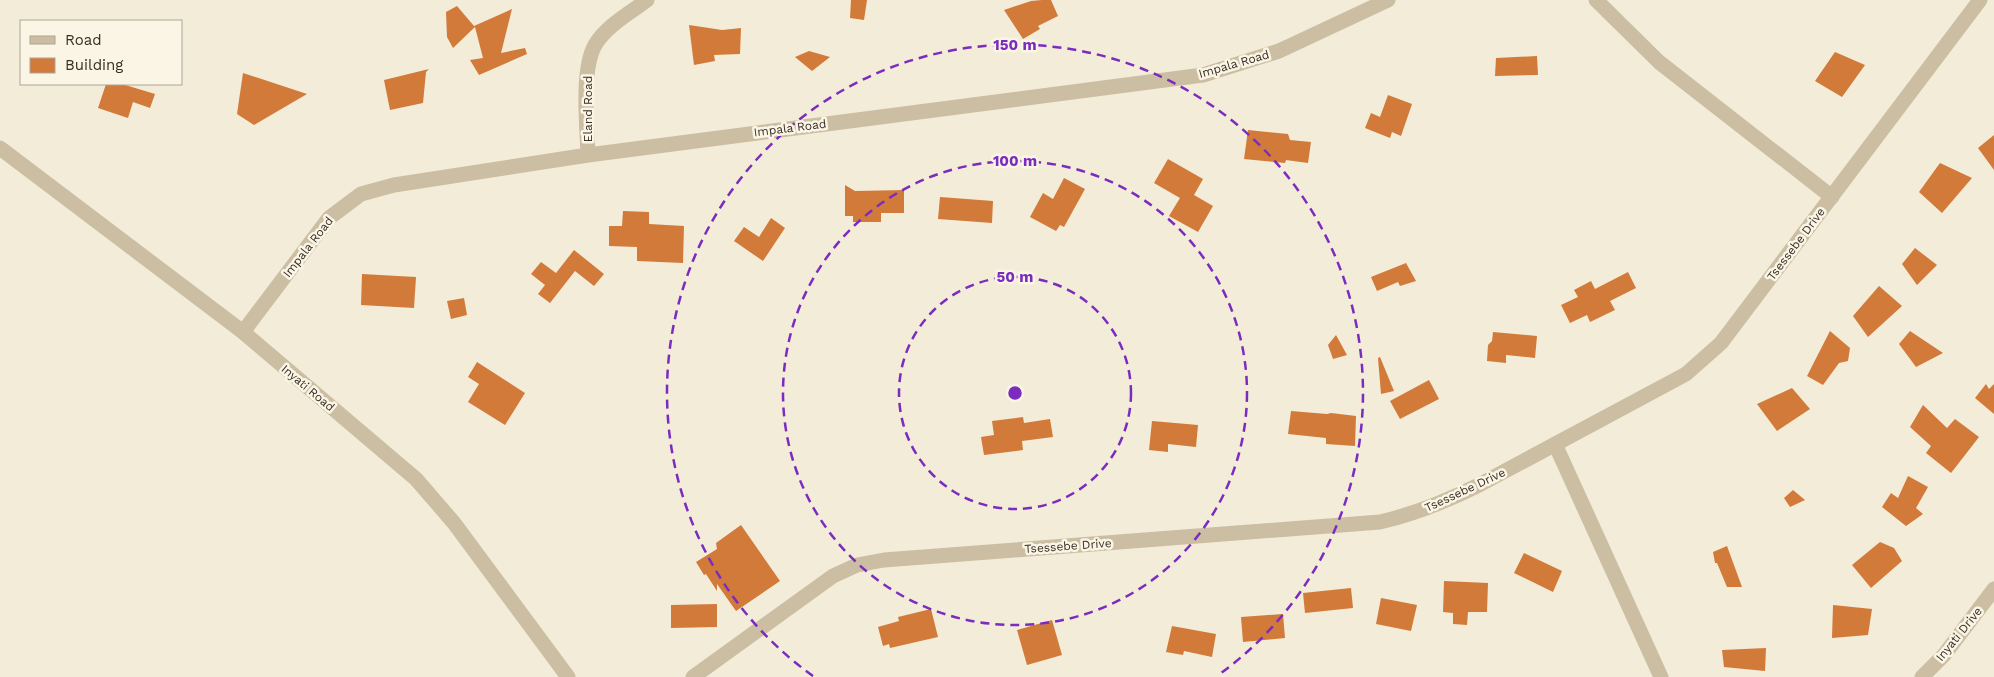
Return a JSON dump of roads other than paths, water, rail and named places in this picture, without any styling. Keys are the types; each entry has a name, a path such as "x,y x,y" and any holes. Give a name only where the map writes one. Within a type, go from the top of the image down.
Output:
{"street":[{"name":"Eland Road","path":"588,154 586,74 595,45 607,30 648,0"},
{"name":"Impala Road","path":"243,332 328,218 361,194 394,185 588,154 1203,75 1278,51 1388,0"},
{"path":"1596,0 1659,62 1832,197"},
{"name":"Tsessebe Drive","path":"693,677 833,576 857,566 884,560 1380,522 1411,515 1452,499 1686,374 1721,343 1980,0"},
{"name":"Inyati Road","path":"0,148 243,332 416,479 454,523 568,677"},
{"path":"1555,444 1661,677"},
{"name":"Inyati Drive","path":"1922,677 1944,655 1994,589"}]}
